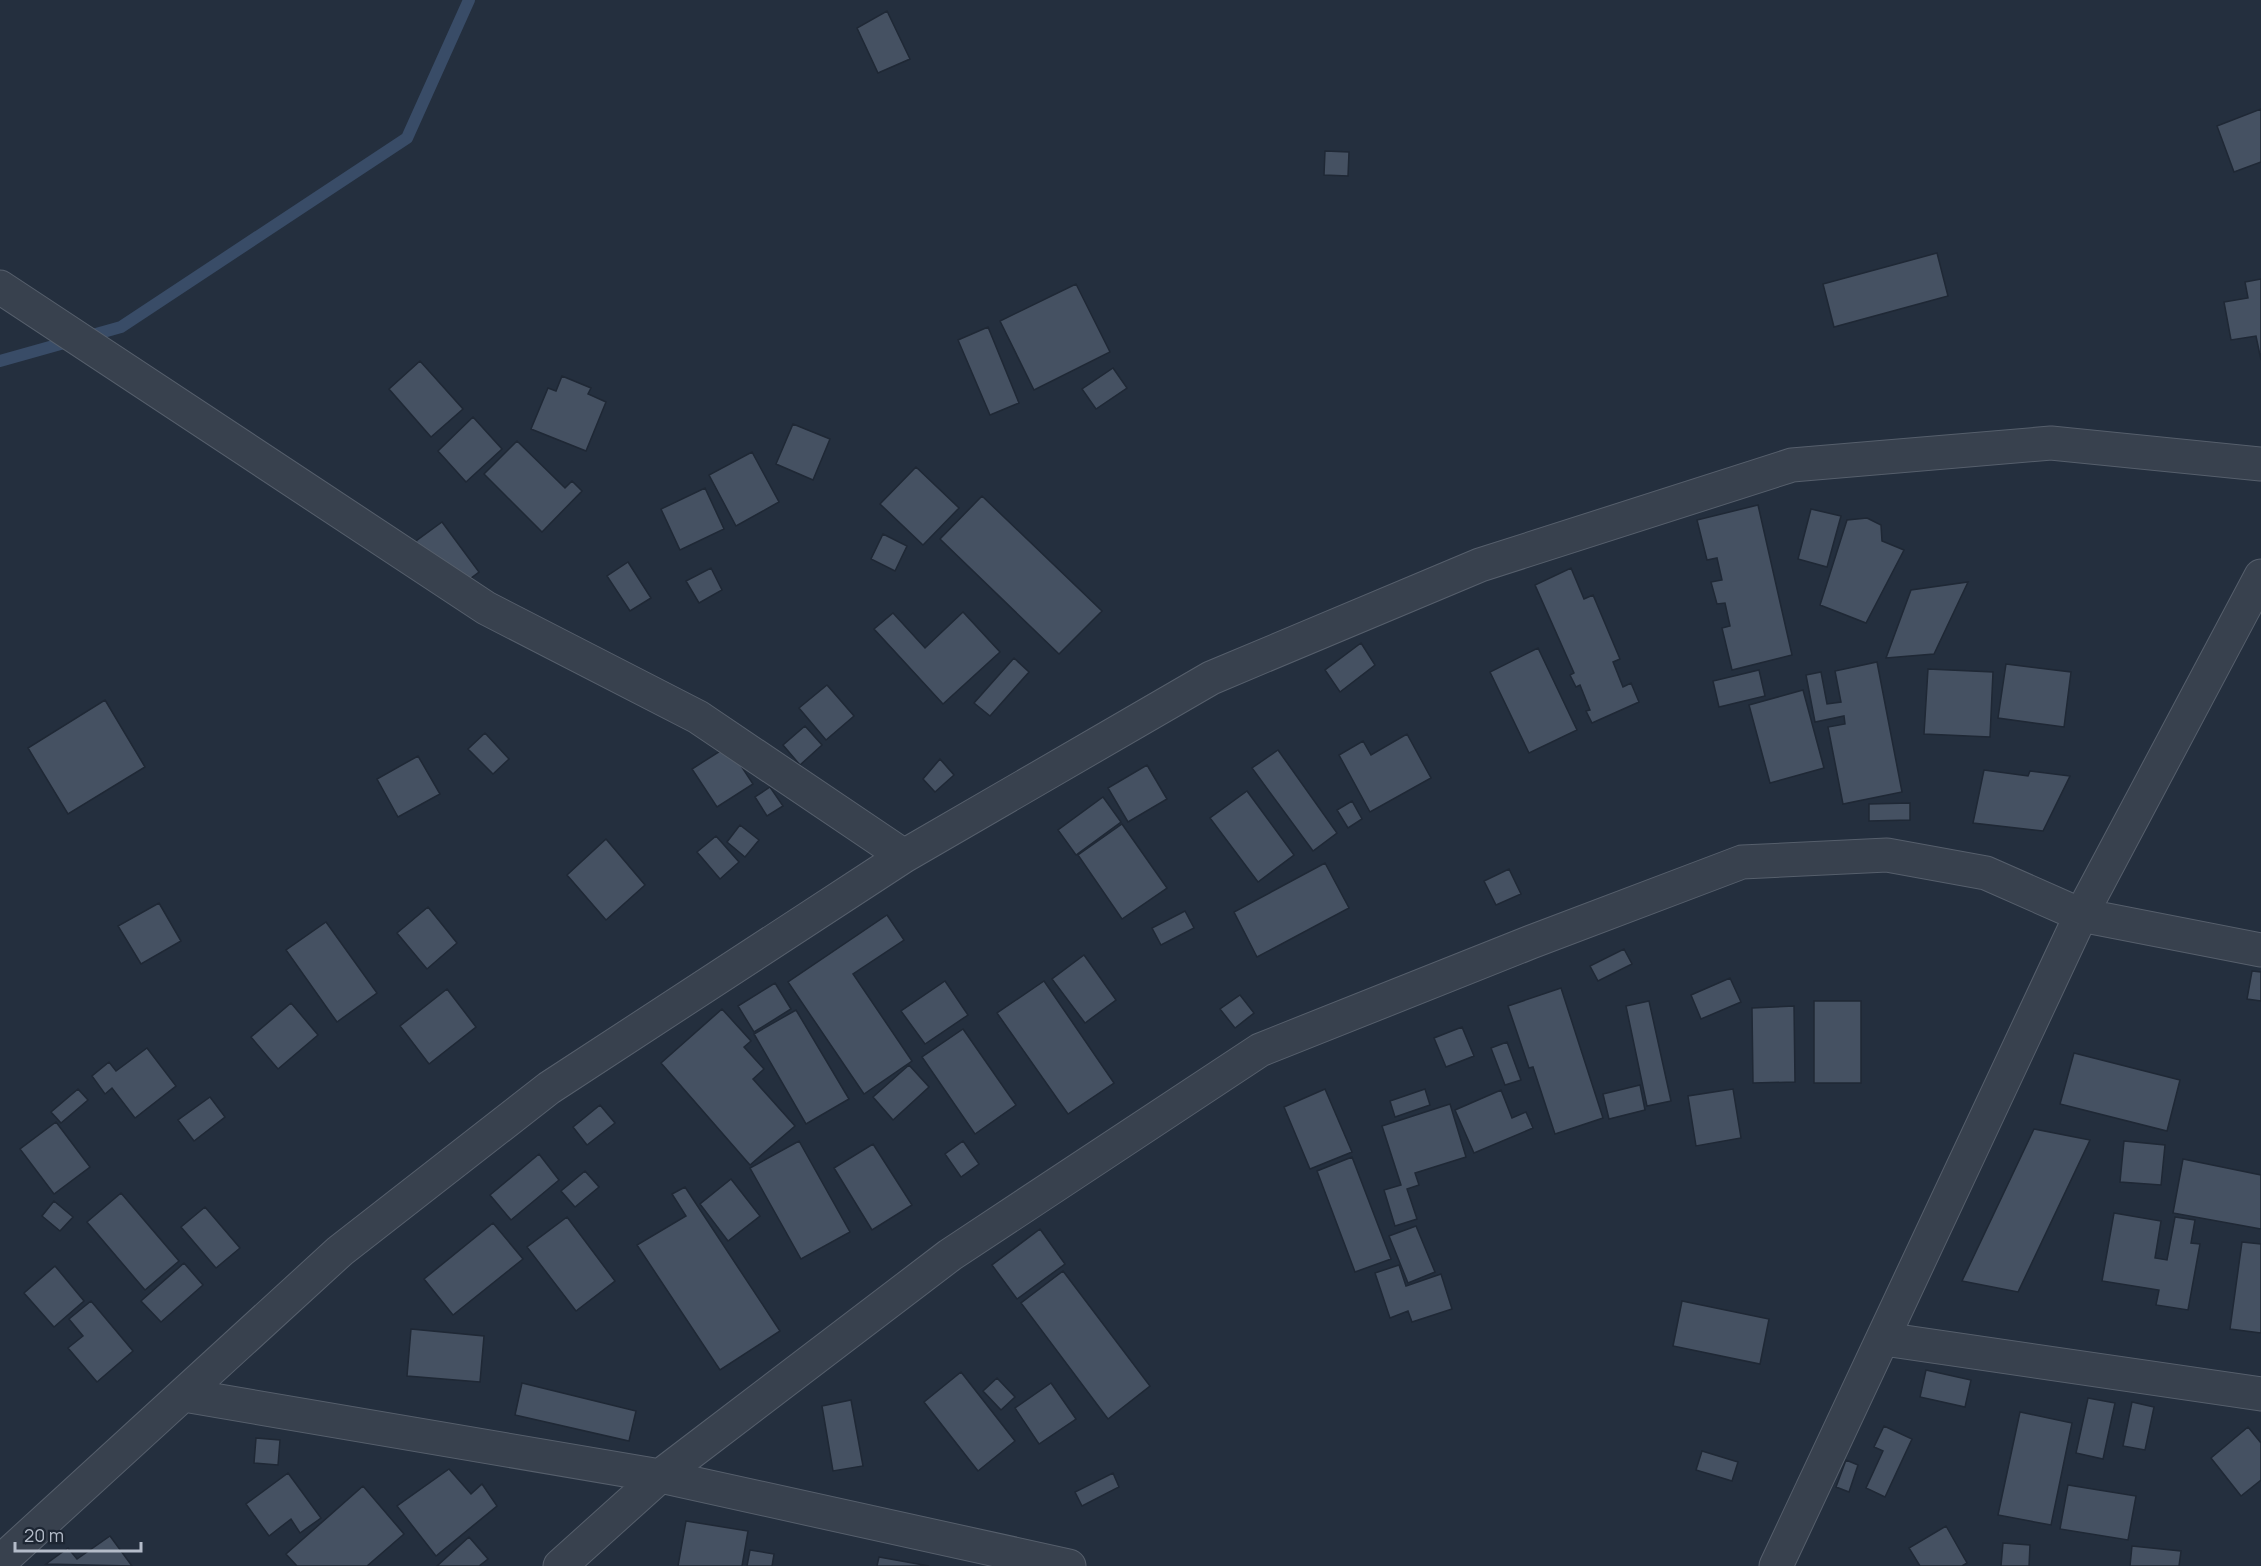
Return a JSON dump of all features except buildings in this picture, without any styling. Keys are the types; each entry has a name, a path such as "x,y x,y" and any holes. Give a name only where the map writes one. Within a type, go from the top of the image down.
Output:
{"street":[{"path":"0,287 486,608 698,717 904,856"},
{"path":"0,1562 340,1251 549,1088 904,856 1211,678 1480,565 1792,465 2051,443 2261,464"},
{"path":"1776,1566 2081,915 2261,576"},
{"path":"560,1566 660,1476 950,1255 1260,1050 1509,950 1742,862 1887,855 1986,873 2081,915 2261,950"},
{"path":"1884,1339 2261,1394"},
{"path":"184,1395 660,1476 1070,1566"}],"waterway":[{"path":"0,361 121,327 407,138 469,0"}]}
